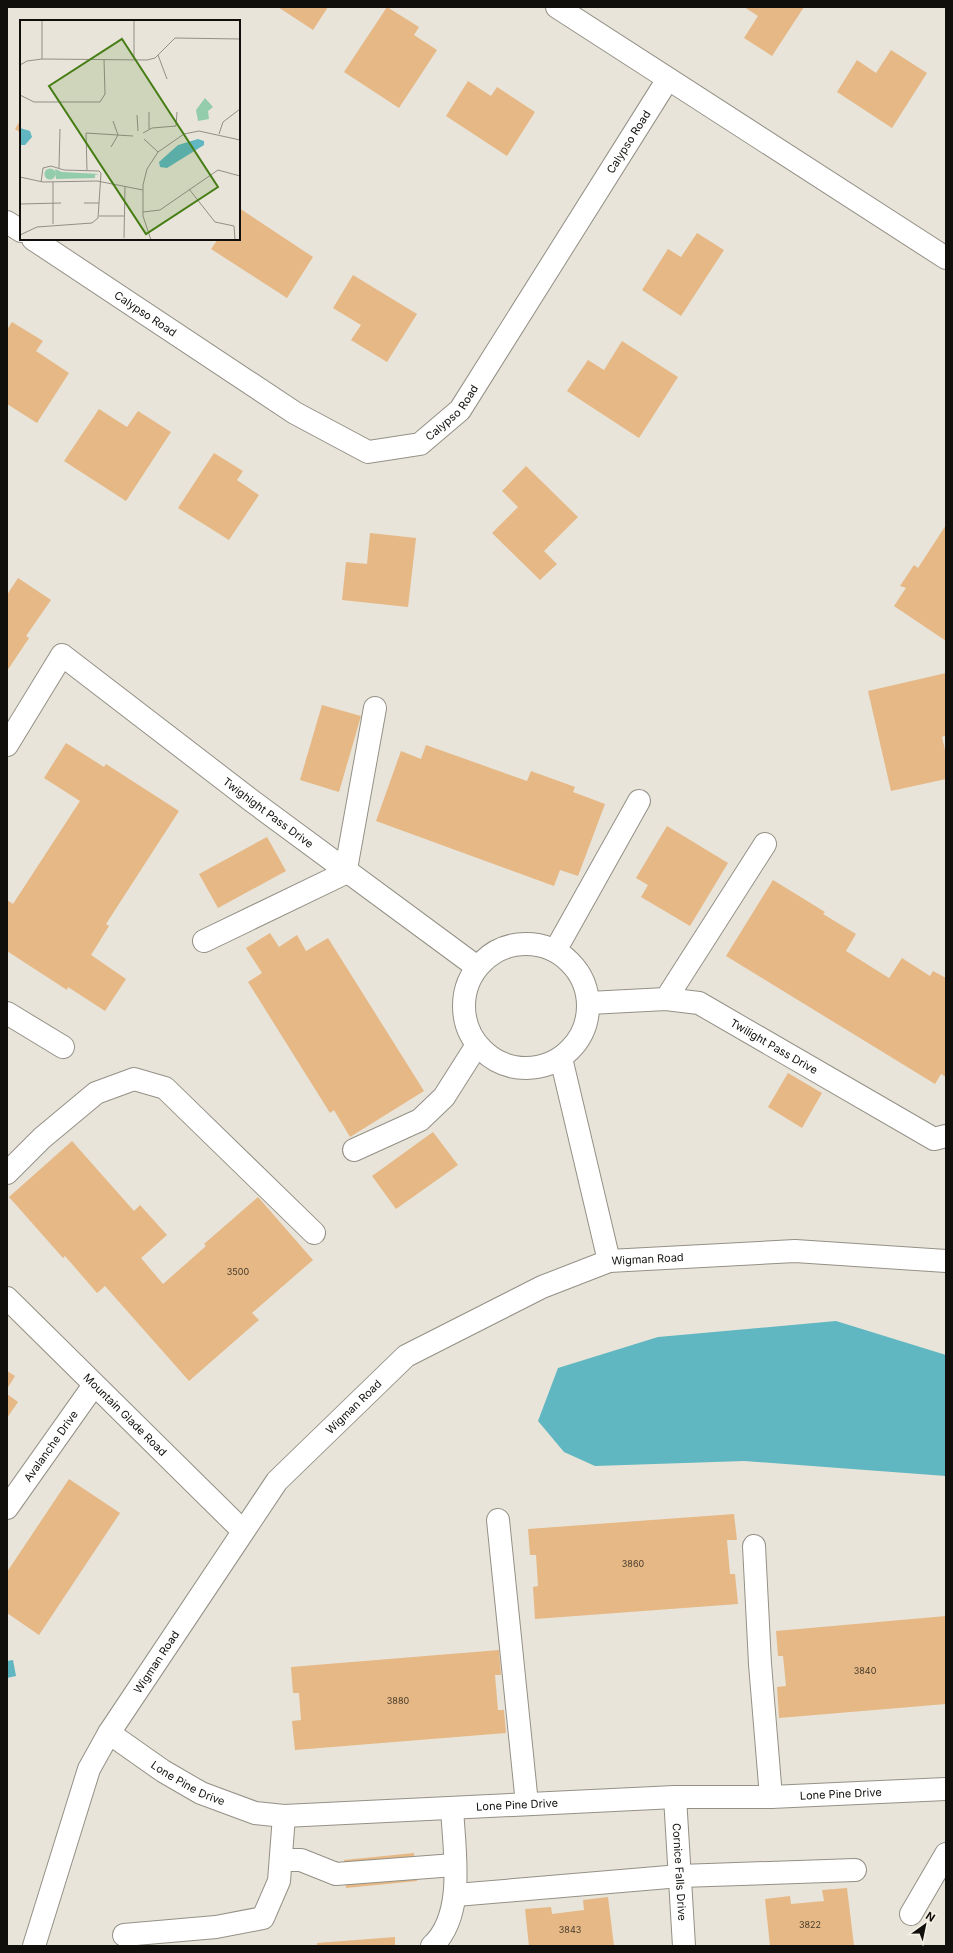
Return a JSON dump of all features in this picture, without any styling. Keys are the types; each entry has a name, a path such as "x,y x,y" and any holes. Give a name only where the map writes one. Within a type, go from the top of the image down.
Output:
{"street":[{"path":"556,7 946,258"},
{"name":"Calypso Road","path":"34,240 295,414 368,452 420,444 460,410 668,79"},
{"path":"7,222 20,230"},
{"name":"Twighight Pass Drive","path":"7,745 62,655 252,801 477,967"},
{"path":"204,941 343,874 346,870 375,708"},
{"path":"555,951 639,801"},
{"path":"666,999 765,844"},
{"path":"534,944 555,951 568,960 579,972 586,987 589,1003 585,1029 575,1046 561,1058 544,1066 526,1069 507,1066 490,1057 476,1045 468,1029 463,1013 464,996 469,980 477,967 493,953 513,945 534,944"},
{"name":"Twilight Pass Drive","path":"589,1003 666,999 699,1003 934,1139 946,1136"},
{"path":"7,1013 63,1047"},
{"path":"354,1150 420,1120 444,1097 476,1045"},
{"path":"561,1058 609,1261"},
{"path":"7,1174 42,1138 96,1093 134,1079 165,1088 314,1233"},
{"name":"Wigman Road","path":"34,1946 89,1769 109,1733 277,1481 406,1356 542,1287 609,1261 794,1251 946,1261"},
{"name":"Mountain Glade Road","path":"7,1298 243,1531"},
{"name":"Avalanche Drive","path":"7,1508 94,1385"},
{"path":"498,1520 527,1804"},
{"path":"754,1546 760,1664 771,1797"},
{"name":"Lone Pine Drive","path":"109,1733 163,1771 201,1793 255,1813 284,1816 674,1798 771,1797 946,1789"},
{"name":"Cornice Falls Drive","path":"674,1798 684,1946"},
{"path":"432,1946 442,1936 456,1895 452,1808"},
{"path":"124,1935 216,1928 263,1918 279,1881 284,1816"},
{"path":"911,1914 946,1854"},
{"path":"281,1860 300,1860 336,1874 454,1865"},
{"path":"456,1895 680,1876 855,1870"}],"water":[{"path":"836,1321 946,1355 946,1476 744,1461 595,1466 564,1452 538,1421 558,1368 658,1337"},
{"path":"13,1660 16,1676 7,1678 7,1661"}],"building":[{"path":"278,7 328,7 313,30"},
{"path":"387,7 419,27 414,35 437,50 399,108 344,72"},
{"path":"744,7 804,7 772,56 744,38 758,16"},
{"path":"891,50 927,73 892,128 837,92 857,60 876,73"},
{"path":"468,81 491,96 497,87 535,112 507,156 446,116"},
{"path":"20,121 20,132 15,129"},
{"path":"240,209 313,257 287,298 211,249 217,240 240,240"},
{"path":"697,233 724,250 681,316 642,290 668,249 681,257"},
{"path":"353,275 417,314 387,362 351,340 361,325 333,308"},
{"path":"12,322 43,341 36,351 69,373 37,423 7,404 7,330"},
{"path":"622,341 678,377 639,438 567,391 588,360 604,370"},
{"path":"99,409 127,427 138,411 171,432 126,501 64,461"},
{"path":"214,453 243,471 237,480 259,495 229,540 178,508"},
{"path":"526,466 578,517 544,551 557,564 540,580 492,533 518,507 502,491"},
{"path":"946,525 946,641 894,606 906,588 900,586 914,565 918,568"},
{"path":"370,533 416,538 408,607 342,600 346,562 367,564"},
{"path":"18,578 51,600 26,636 29,638 7,671 7,595"},
{"path":"946,673 946,735 942,737 946,754 946,779 891,791 868,691"},
{"path":"322,705 361,716 339,792 300,780"},
{"path":"66,743 104,767 106,764 179,811 106,924 109,926 91,955 126,979 105,1011 68,987 67,990 7,951 7,900 13,904 80,801 44,778"},
{"path":"426,745 527,781 531,771 575,787 573,792 605,804 578,876 560,870 554,886 376,821 401,751 421,759"},
{"path":"667,826 728,863 690,926 641,897 648,885 636,878"},
{"path":"267,837 286,871 218,908 199,874"},
{"path":"773,880 825,912 823,914 856,934 846,951 889,978 902,958 930,976 933,971 946,978 946,1077 941,1074 935,1084 726,956"},
{"path":"270,933 279,947 297,935 306,951 328,938 424,1091 350,1137 334,1110 330,1113 248,982 262,973 246,948"},
{"path":"788,1073 822,1093 802,1128 768,1107"},
{"path":"433,1132 458,1165 396,1209 372,1176"},
{"path":"72,1141 134,1211 140,1205 167,1235 141,1258 163,1284 206,1246 204,1244 258,1197 313,1260 252,1313 259,1320 189,1381 105,1286 97,1293 65,1256 63,1258 9,1197"},
{"path":"7,1371 15,1376 7,1389"},
{"path":"7,1394 18,1402 7,1418"},
{"path":"69,1479 120,1513 39,1635 7,1613 7,1572"},
{"path":"734,1514 737,1540 727,1540 730,1574 735,1574 738,1604 535,1619 533,1587 538,1586 536,1555 530,1555 528,1529"},
{"path":"946,1616 946,1704 779,1718 777,1687 786,1686 783,1656 778,1656 776,1631"},
{"path":"499,1650 501,1675 495,1675 498,1710 504,1710 506,1733 295,1750 292,1721 301,1720 299,1693 293,1693 291,1667"},
{"path":"414,1853 417,1881 346,1888 344,1860"},
{"path":"847,1888 854,1946 770,1946 765,1899 790,1896 791,1904 824,1901 822,1890"},
{"path":"608,1897 614,1946 529,1946 525,1909 551,1907 552,1914 584,1910 583,1900"},
{"path":"395,1937 395,1946 317,1946 317,1943"}]}
